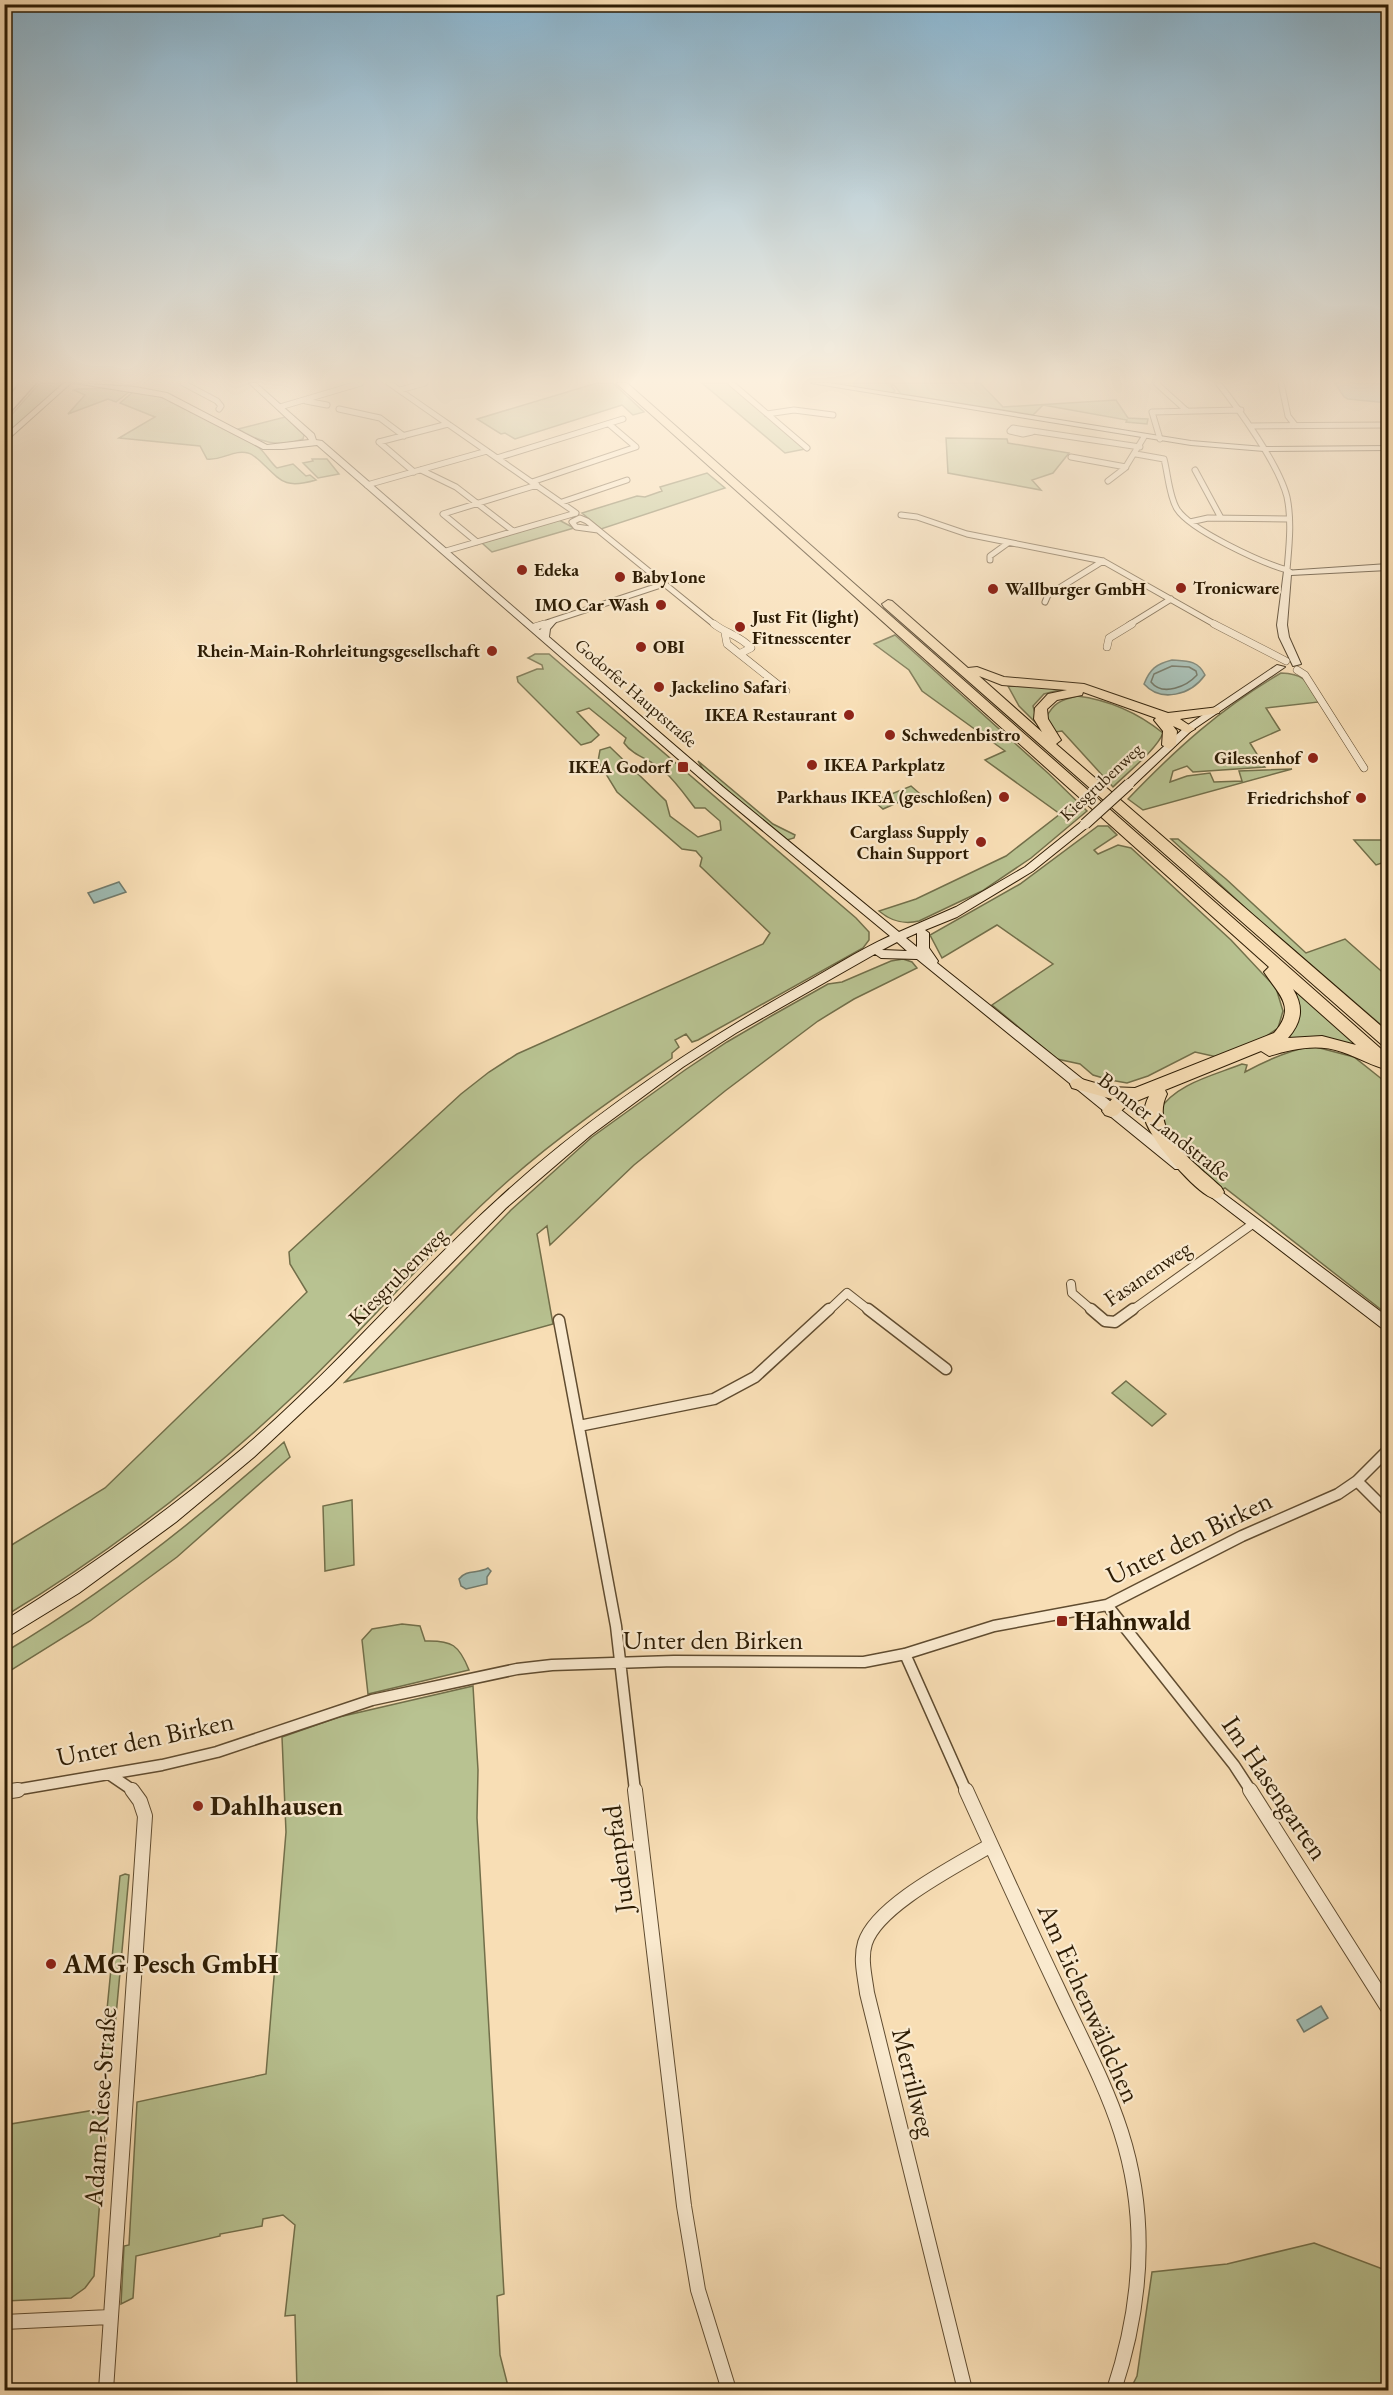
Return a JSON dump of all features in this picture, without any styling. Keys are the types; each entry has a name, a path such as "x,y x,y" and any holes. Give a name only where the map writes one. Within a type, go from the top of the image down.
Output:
{"highway":[{"path":"747,495 1389,1064"},
{"path":"764,495 828,551"},
{"path":"854,574 1389,1041"},
{"path":"942,651 977,673 1002,681 1084,688 1117,699 1188,729"},
{"path":"1098,787 1049,734 1040,713 1048,700 1066,693 1090,693 1117,699"},
{"path":"1163,718 1181,717 1214,710"},
{"path":"1163,718 1170,731 1169,745"},
{"path":"1111,1111 1128,1107 1151,1093 1269,1042 1287,1030 1294,1016 1292,1000 1280,982 1218,913"},
{"path":"1078,1084 1109,1093 1128,1095 1151,1093 1277,1046 1297,1041 1316,1040 1337,1043 1357,1051 1389,1070"},
{"path":"1151,1093 1156,1126 1172,1148 1215,1192"}],"main road":[{"name":"Godorfer Hauptstraße","path":"379,495 545,636 693,767 900,940"},
{"path":"1288,664 1282,626 1288,571 1389,567"},
{"path":"545,636 545,628 550,622"},
{"name":"Kiesgrubenweg","path":"900,940 923,933 1029,869 1085,824 1188,729 1288,664"},
{"name":"Godorfer Hauptstraße","path":"865,910 898,924 930,922"},
{"path":"865,910 877,937 878,951 920,955"},
{"name":"Kiesgrubenweg","path":"4,1631 73,1587 170,1517 249,1452 335,1371 501,1204 586,1132 679,1064 732,1030 930,922 959,910"},
{"path":"923,933 923,948 937,969"},
{"name":"Bonner Landstraße","path":"900,940 1111,1111 1389,1325"}],"street":[{"path":"465,495 513,531"},
{"path":"477,542 443,514 502,495"},
{"path":"446,551 576,513 551,495"},
{"path":"562,502 583,495"},
{"path":"1173,495 1182,517 1262,563 1288,571 1288,519 1285,495"},
{"path":"1208,495 1221,518"},
{"path":"901,516 917,517 968,534 1008,543 1103,561 1305,675 1364,768"},
{"path":"1190,522 1221,518 1288,519"},
{"path":"598,530 725,633 738,637 750,645 751,650 741,653"},
{"path":"990,560 990,556 1008,543"},
{"path":"1047,598 1103,561"},
{"path":"532,625 664,584"},
{"path":"1107,647 1109,638 1171,599"},
{"path":"532,625 562,617"},
{"path":"725,633 727,644 784,690"},
{"name":"Fasanenweg","path":"1071,1284 1072,1293 1105,1321 1115,1322 1254,1223"},
{"path":"579,1426 714,1399 755,1377 847,1293 946,1369"},
{"name":"Judenpfad","path":"559,1320 616,1626 684,2206 698,2290 729,2391"},
{"name":"Unter den Birken","path":"4,1792 162,1766 217,1752 362,1703 517,1669 552,1665 720,1660 864,1662 905,1654 994,1626 1107,1605 1242,1536 1317,1505 1357,1481 1389,1450"},
{"path":"1357,1481 1389,1512"},
{"name":"Im Hasengarten","path":"1107,1605 1234,1765 1389,2008"},
{"name":"Am Eichenwäldchen","path":"905,1654 1114,2115 1134,2179 1140,2248 1138,2289 1132,2337 1114,2391"},
{"name":"Adam-Riese-Straße","path":"106,2391 145,1815 141,1797 128,1785 109,1774"},
{"name":"Merrillweg","path":"965,2391 867,1994 863,1964 865,1940 877,1921 894,1906 991,1845"},
{"path":"4,2322 110,2317"}],"green space":[{"path":"651,495 705,495 601,529 582,513 637,496"},
{"path":"559,520 574,528 492,552 482,543"},
{"path":"895,635 1087,811 1031,858 982,891 919,921 908,923 893,920 879,911 916,899 1006,856 1060,814 985,760 1005,751 922,691 909,670 874,644"},
{"path":"535,654 549,654 856,918 869,932 869,940 863,948 698,1040 692,1042 686,1034 675,1040 679,1047 672,1053 672,1058 568,1132 528,1163 481,1205 326,1365 230,1453 121,1539 5,1616 5,1549 105,1488 307,1292 290,1264 289,1252 461,1094 517,1054 763,944 770,933 700,866 702,858 696,851 682,849 617,792 598,761 600,750 610,747 666,801 670,816 698,837 721,830 720,821 705,808 695,808 664,771 628,748 624,743 626,738 589,708 577,712 599,735 591,742 581,745 518,682 517,677 543,669 542,665 528,658"},
{"path":"1281,673 1296,675 1305,680 1319,702 1266,708 1280,730 1250,743 1265,767 1193,772 1187,766 1173,771 1170,782 1187,776 1210,773 1214,782 1242,781 1239,771 1292,769 1143,810 1128,799 1200,730 1239,700"},
{"path":"1008,686 1067,688 1044,694 1033,706 1038,725 1019,706"},
{"path":"1077,696 1123,708 1144,719 1163,733 1148,753 1113,787 1062,731 1055,732 1046,718 1058,703"},
{"path":"698,761 773,824 795,835 794,838 787,840 704,771"},
{"path":"911,786 919,793 883,809 874,801"},
{"path":"1098,826 1108,826 1117,835 1094,850 1098,854 1118,845 1131,848 1231,940 1276,988 1283,1011 1278,1028 1265,1037 1217,1057 1195,1052 1148,1076 1127,1083 1110,1080 1093,1075 1080,1064 1057,1059 992,1005 1053,964 997,925 942,958 930,935 1020,884"},
{"path":"1171,839 1178,839 1226,879 1306,953 1345,939 1388,977 1388,1031 1252,914"},
{"path":"1354,840 1388,840 1382,863 1376,865"},
{"path":"903,959 912,962 917,968 854,999 818,1021 725,1091 634,1165 550,1245 547,1226 537,1234 553,1324 345,1382 511,1210 592,1137 685,1070 773,1015 828,984 842,982 891,961"},
{"path":"1273,970 1369,1055 1317,1037 1287,1039 1295,1022"},
{"path":"1312,1046 1354,1057 1388,1084 1388,1315 1225,1188 1223,1189 1188,1160 1165,1135 1159,1111 1174,1094 1185,1087 1242,1064 1247,1065 1245,1072 1277,1056"},
{"path":"1126,1381 1166,1414 1152,1426 1112,1393"},
{"path":"284,1442 290,1457 177,1557 90,1621 5,1674 5,1652 79,1605 149,1554 217,1500"},
{"path":"352,1500 354,1565 325,1571 323,1506"},
{"path":"402,1624 420,1626 425,1641 448,1643 453,1646 462,1655 469,1670 368,1694 362,1640 372,1629"},
{"path":"473,1686 478,1770 477,1818 504,2294 497,2296 500,2355 509,2390 297,2390 295,2315 285,2316 295,2225 283,2215 263,2219 262,2226 220,2234 220,2236 136,2256 133,2298 121,2304 124,2246 129,2245 137,2102 266,2074 286,1832 282,1737 339,1717"},
{"path":"129,1875 112,2059 102,2061 120,1876"},
{"path":"107,2108 94,2276 85,2288 71,2298 5,2301 5,2125"},
{"path":"1314,2243 1388,2271 1388,2390 1130,2390 1137,2376 1152,2272 1227,2264"}],"water":[{"path":"1172,660 1195,664 1205,675 1192,688 1176,694 1159,693 1144,684 1154,668"},
{"path":"119,882 126,892 94,903 88,893"},
{"path":"488,1568 491,1571 487,1577 487,1584 466,1589 461,1586 459,1579 462,1576"},
{"path":"1321,2006 1328,2018 1304,2032 1297,2020"}],"place":[{"name":"Edeka","path":"522,570"},
{"name":"Baby1one","path":"620,577"},
{"name":"Tronicware","path":"1181,588"},
{"name":"Wallburger GmbH","path":"993,589"},
{"name":"IMO Car Wash","path":"661,605"},
{"name":"Just Fit (light) Fitnesscenter","path":"740,627"},
{"name":"OBI","path":"641,647"},
{"name":"Rhein-Main-Rohrleitungsgesellschaft","path":"492,651"},
{"name":"Jackelino Safari","path":"659,687"},
{"name":"IKEA Restaurant","path":"849,715"},
{"name":"Schwedenbistro","path":"890,735"},
{"name":"Gilessenhof","path":"1313,758"},
{"name":"IKEA Parkplatz","path":"812,765"},
{"name":"IKEA Godorf","path":"683,767"},
{"name":"Parkhaus IKEA (geschloßen)","path":"1004,797"},
{"name":"Friedrichshof","path":"1361,798"},
{"name":"Carglass Supply Chain Support","path":"981,842"},
{"name":"Hahnwald","path":"1062,1621"},
{"name":"Dahlhausen","path":"198,1806"},
{"name":"AMG Pesch GmbH","path":"51,1964"}]}
